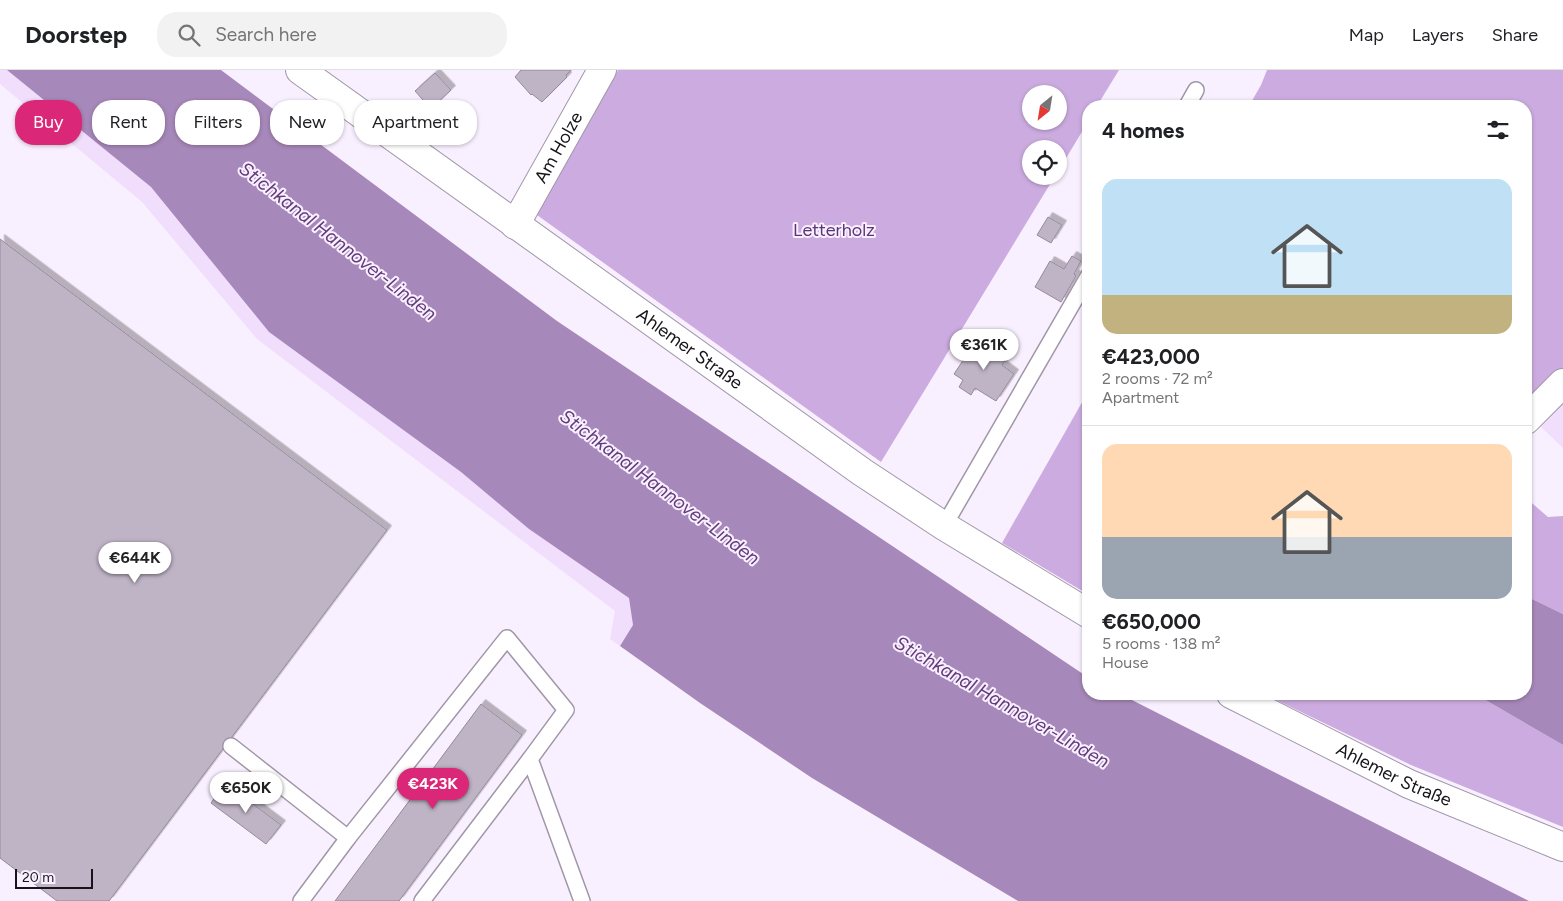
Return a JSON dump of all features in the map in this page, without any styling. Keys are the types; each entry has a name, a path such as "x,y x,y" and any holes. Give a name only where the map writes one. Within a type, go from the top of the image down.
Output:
{"main road":[{"name":"Ahlemer Straße","path":"300,70 862,472 944,526 1082,610"},
{"name":"Am Holze","path":"515,225 602,70"},
{"path":"1532,414 1563,383"},
{"name":"Ahlemer Straße","path":"1243,700 1409,784 1563,847"}],"lane":[{"path":"1190,100 1196,90"},
{"path":"944,526 1082,287"},
{"path":"301,901 348,838 507,638 566,710 422,901"},
{"path":"231,746 348,838"},
{"path":"530,759 582,901"}],"shaded area":[{"path":"0,70 7,70 44,100 19,100 0,84"},
{"path":"82,131 92,139 92,145 99,145 151,187 269,332 461,472 529,529 630,598 633,625 620,646 610,639 615,611 257,339 142,202 73,145 82,145"},
{"path":"1563,402 1563,448 1539,425"}],"green space":[{"name":"Letterholz","path":"618,70 1119,70 1101,100 1082,100 1082,132 1067,157 1067,140 1022,140 1022,185 1050,185 881,462 537,215"},
{"path":"1267,70 1563,70 1563,368 1532,400 1532,100 1252,100"},
{"path":"1082,402 1082,591 1002,543"},
{"path":"1532,503 1548,517 1563,516 1563,614 1532,599"},
{"path":"1276,700 1485,700 1563,745 1563,827 1411,765"}],"water":[{"name":"Stichkanal Hannover-Linden","path":"7,70 221,70 270,107 270,145 321,145 557,321 1082,673 1082,700 1132,700 1529,901 1018,901 812,778 700,703 620,646 633,625 629,598 529,529 461,472 269,332 151,187 99,145 165,145 165,100 92,100 92,139 82,131 82,100 44,100"},
{"path":"1532,599 1563,614 1563,745 1485,700 1532,700"}],"building":[{"path":"521,70 571,70 566,75 567,77 542,102 531,95 515,77"},
{"path":"435,73 451,90 440,100 423,100 415,91"},
{"path":"1048,217 1062,225 1051,243 1037,235"},
{"path":"0,239 387,530 109,901 57,901 0,858"},
{"path":"1072,256 1081,261 1074,274 1076,276 1061,302 1035,287 1050,261 1064,269"},
{"path":"984,339 992,345 993,349 988,357 995,361 1001,352 1008,356 1002,365 1014,374 996,401 975,388 971,395 959,387 963,380 954,374 972,347 979,340"},
{"path":"481,704 522,735 399,901 335,901"},
{"path":"225,783 281,825 266,844 211,803"}]}
